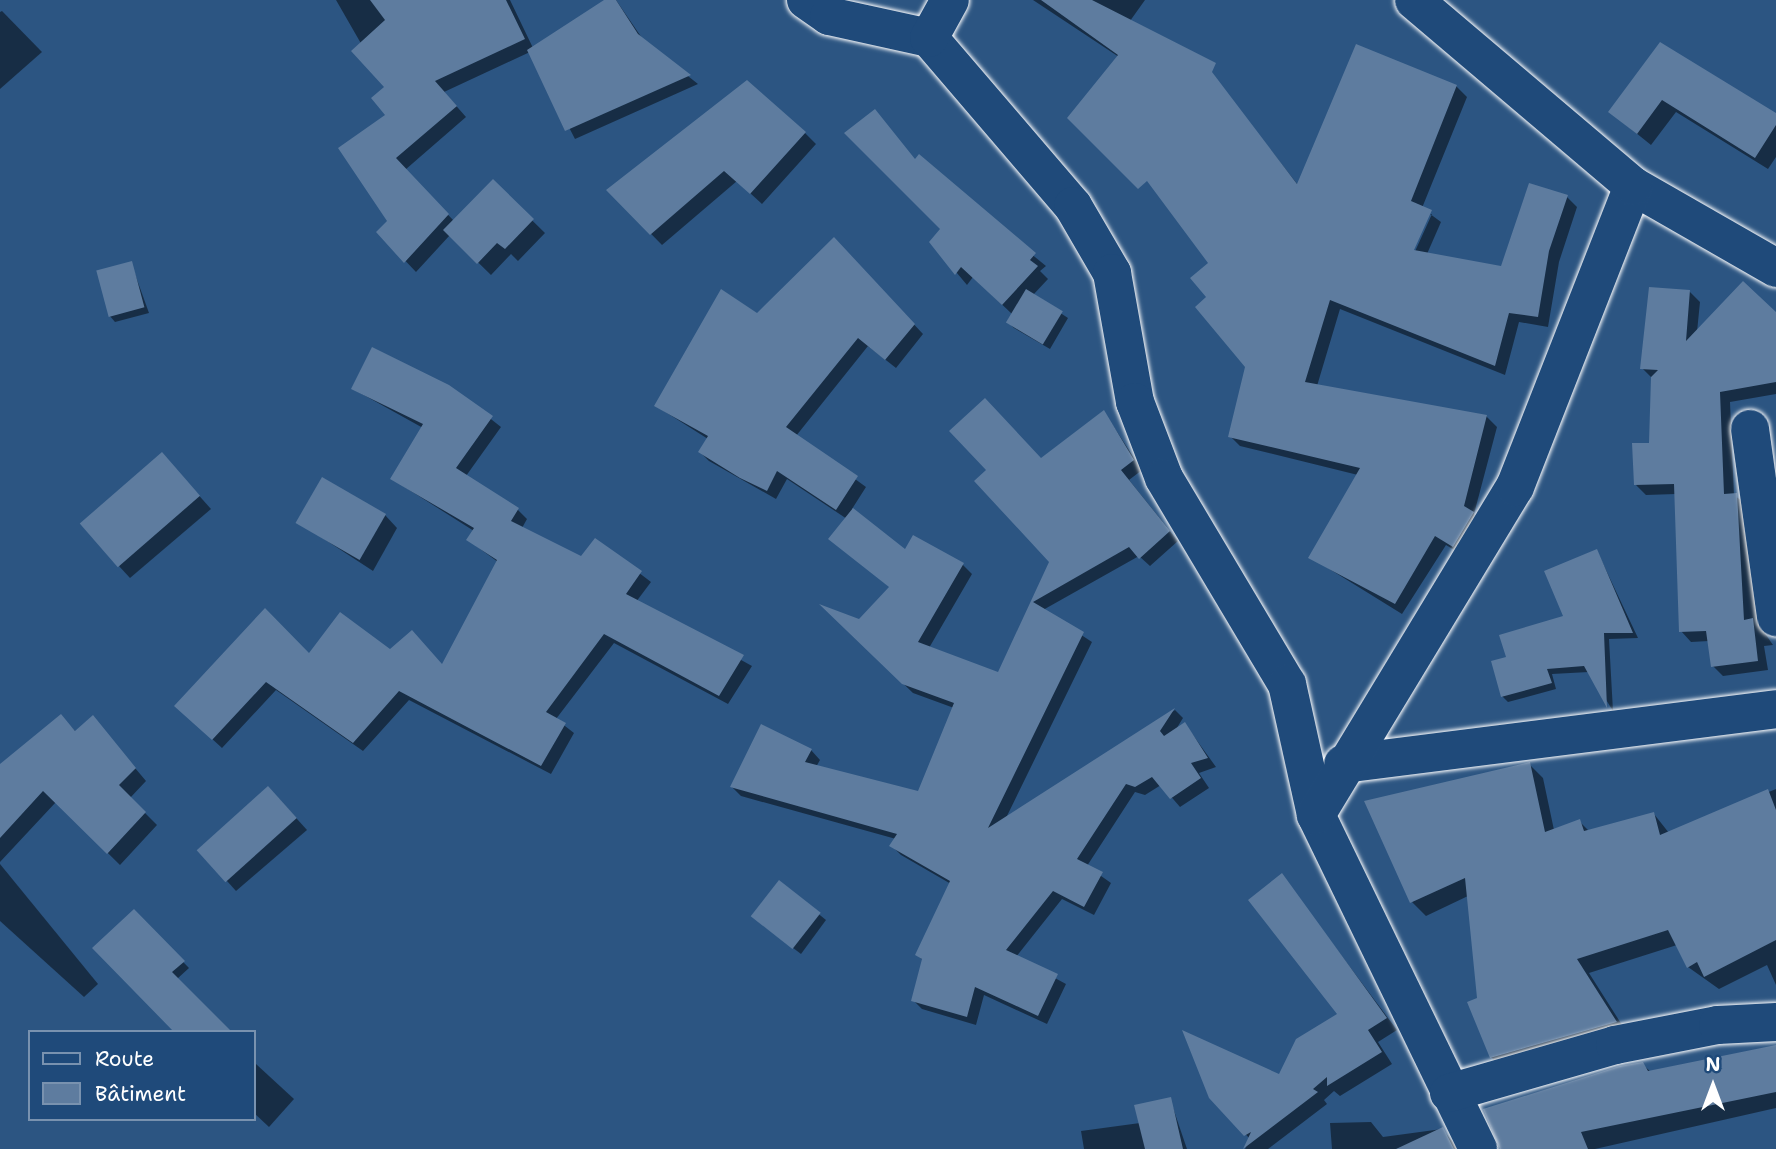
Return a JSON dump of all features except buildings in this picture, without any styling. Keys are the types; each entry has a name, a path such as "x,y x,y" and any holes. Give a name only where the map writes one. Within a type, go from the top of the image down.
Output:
{"street":[{"path":"806,0 851,23 929,38 1073,206 1112,273 1135,402 1164,478 1287,684 1316,815 1367,910 1449,1093 1478,1149"},
{"path":"929,38 950,0"},
{"path":"1414,0 1633,186 1776,268"},
{"path":"1316,815 1343,764 1516,487 1633,186"},
{"path":"1749,429 1776,617"},
{"path":"1343,764 1776,709"},
{"path":"1449,1093 1615,1045 1718,1025 1776,1022"}]}
